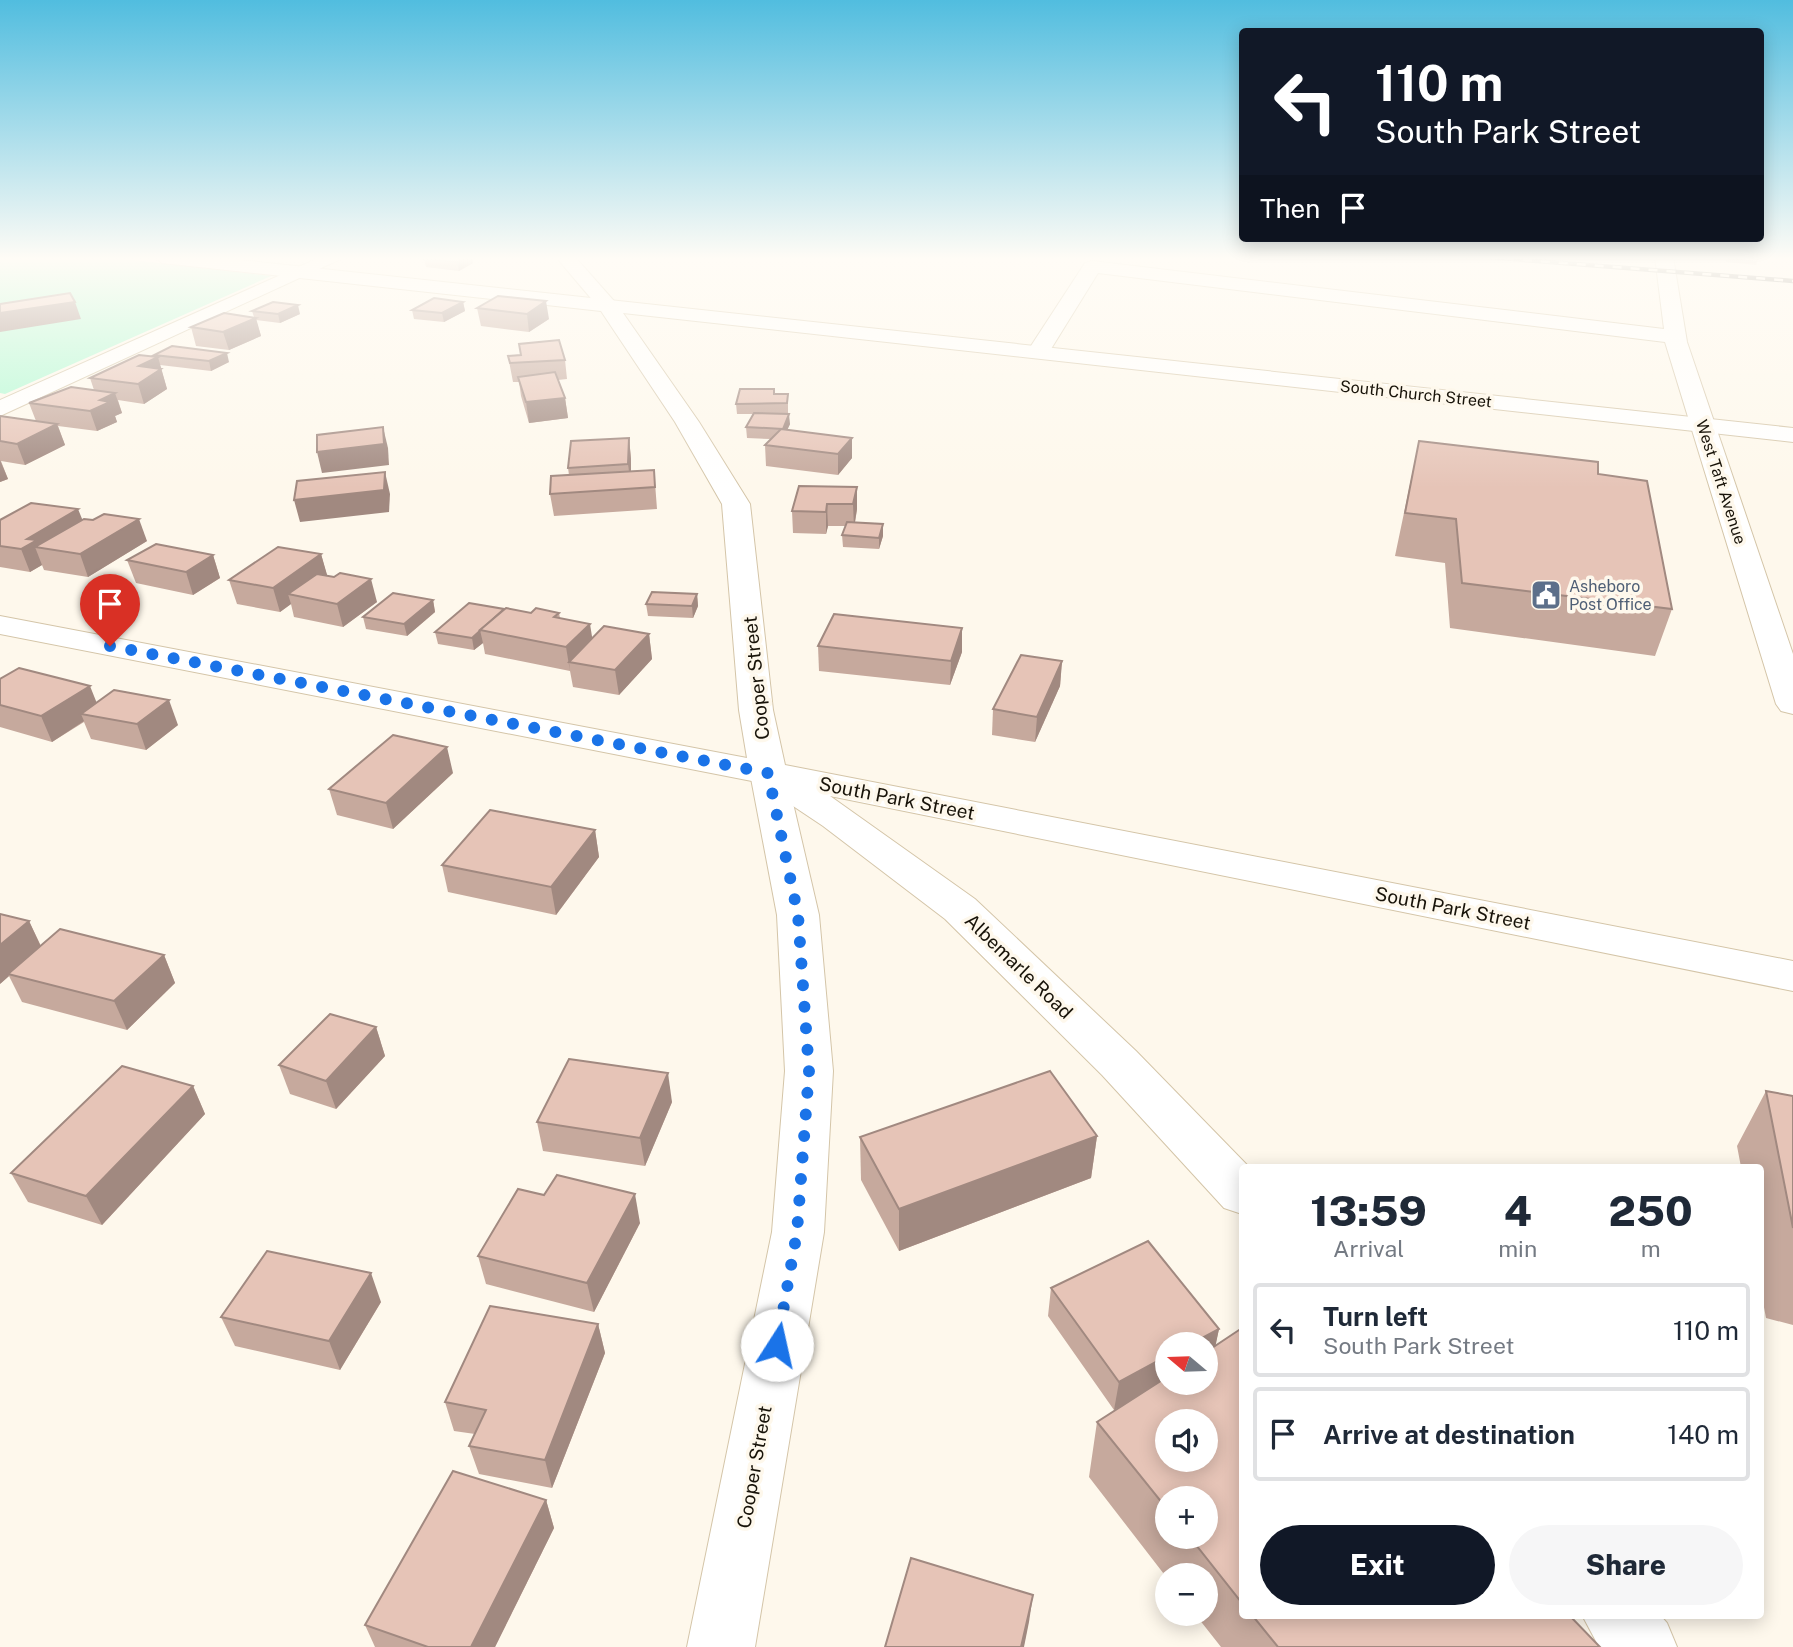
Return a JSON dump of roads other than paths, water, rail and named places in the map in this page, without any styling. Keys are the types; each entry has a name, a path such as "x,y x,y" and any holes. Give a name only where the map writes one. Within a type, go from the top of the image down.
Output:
{"street":[{"path":"0,409 166,334"},
{"name":"Cooper Street","path":"627,334 687,422 736,504 756,710 798,915 809,1071 797,1232 721,1647"},
{"name":"South Church Street","path":"872,334 1793,435"},
{"path":"1038,352 1050,334"},
{"path":"1649,334 1675,337"},
{"name":"West Taft Avenue","path":"1675,334 1793,704"},
{"path":"13,380 53,385"},
{"name":"South Park Street","path":"0,625 768,773 1793,976"},
{"name":"Albemarle Road","path":"768,773 837,818 960,909 1119,1063 1239,1189"},
{"path":"1618,1619 1643,1647"}],"place":[{"name":"Asheboro Post Office","path":"1546,595"}]}
